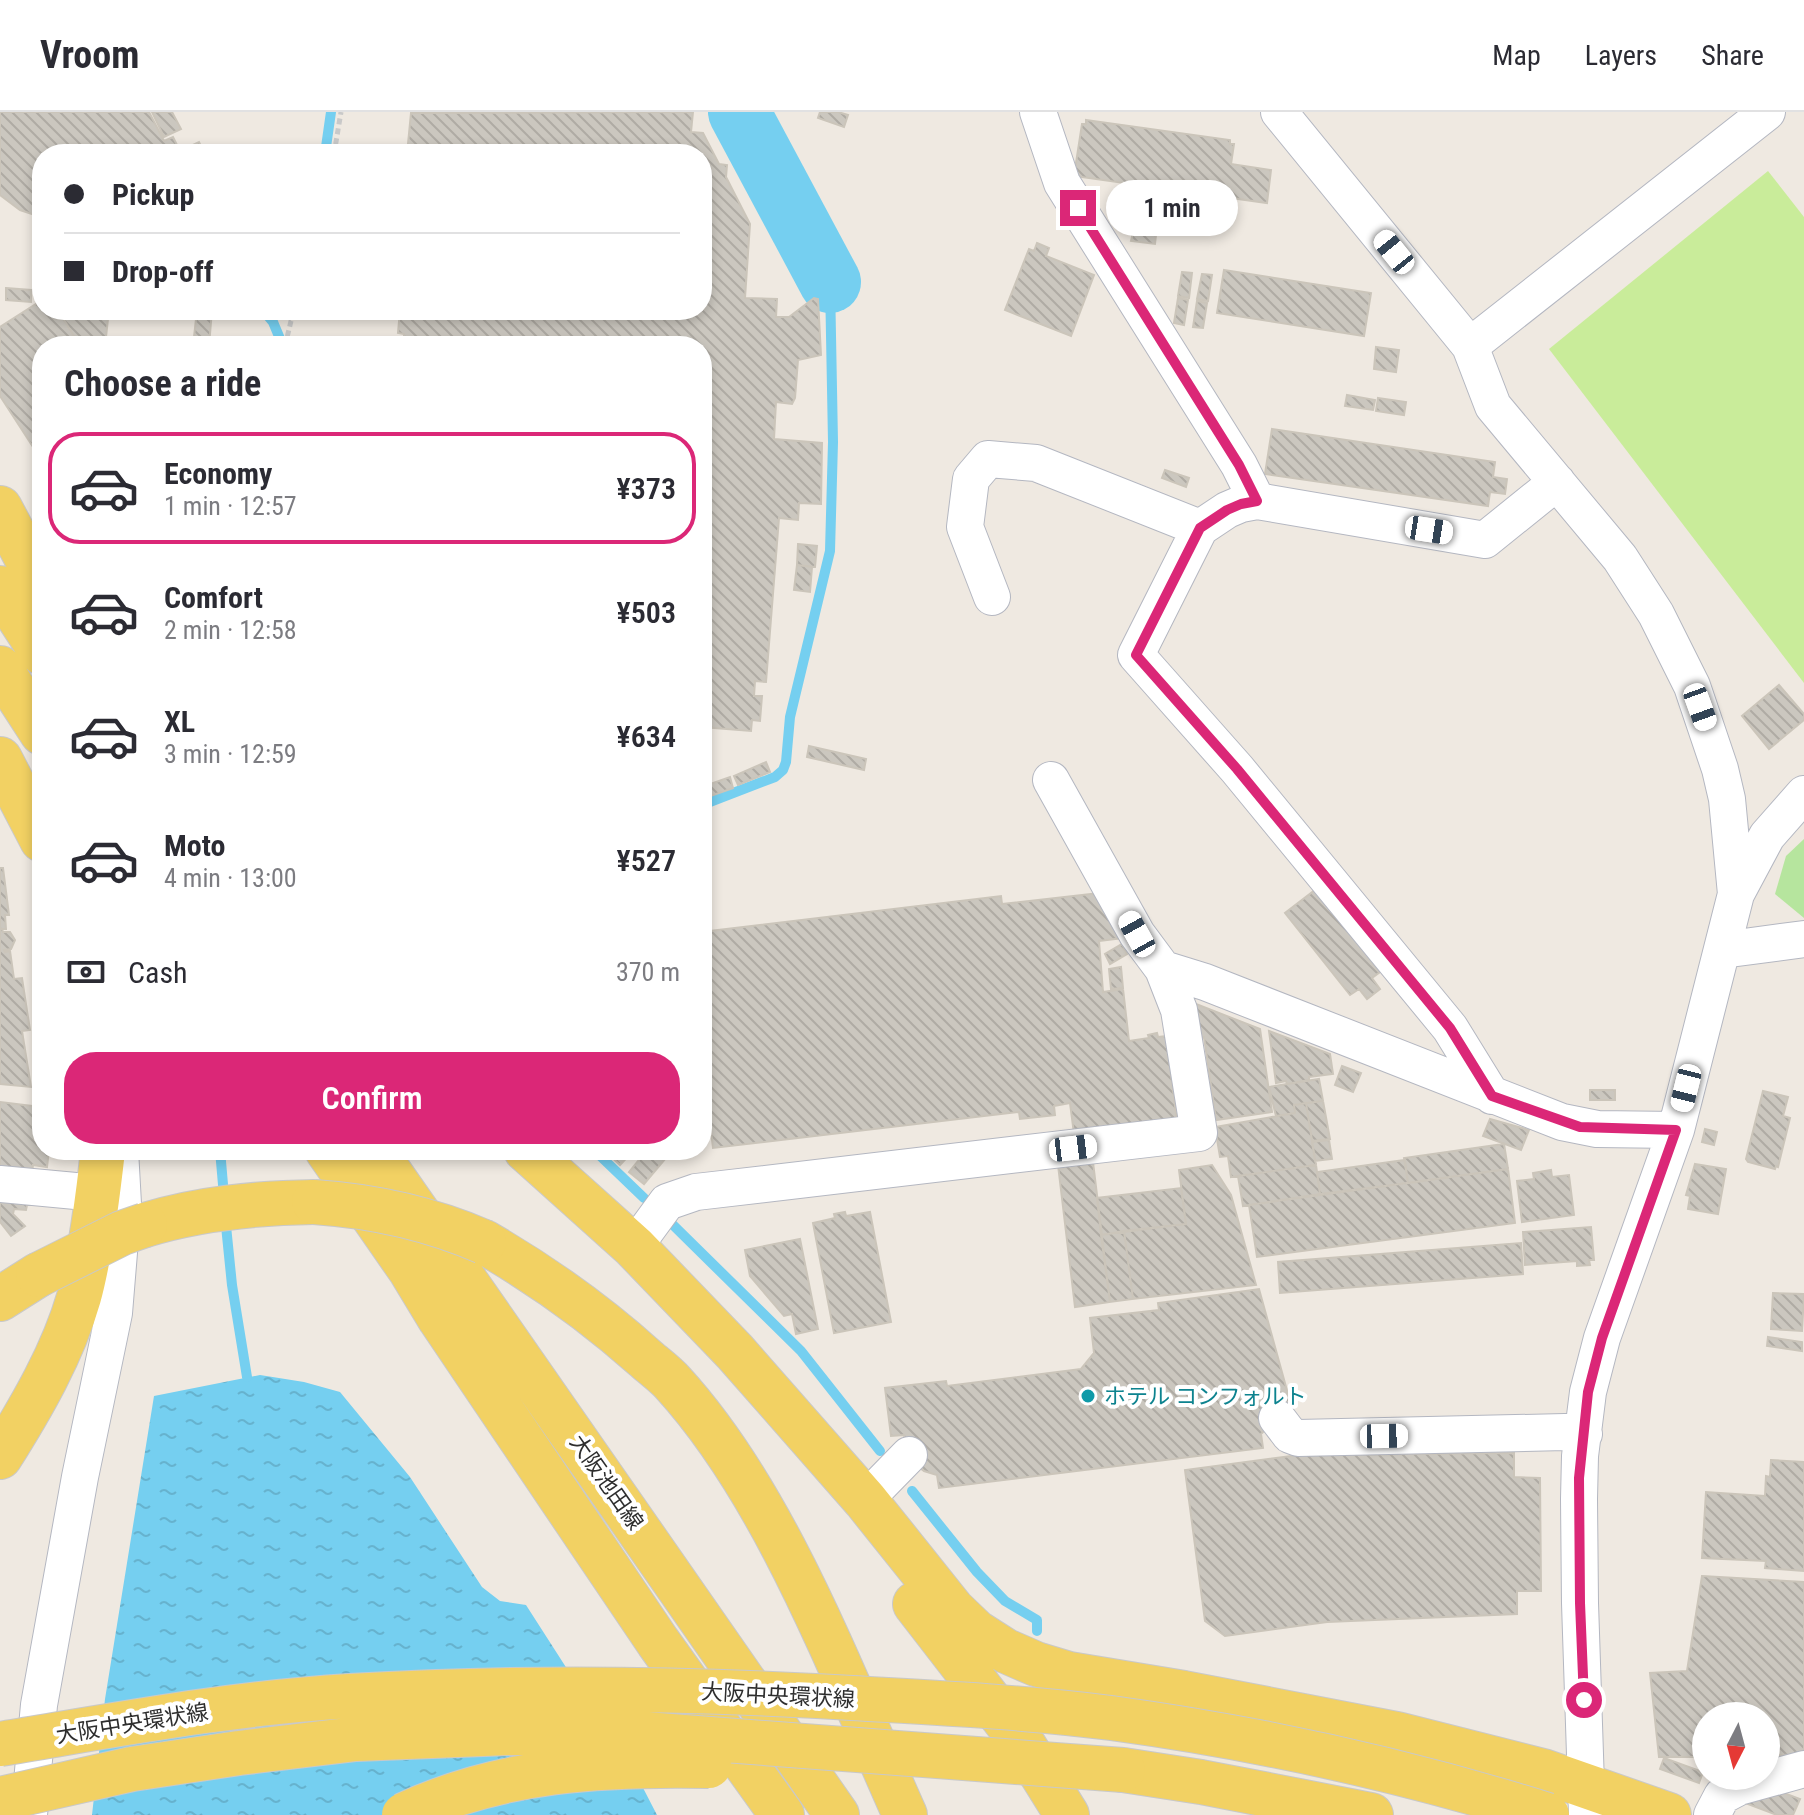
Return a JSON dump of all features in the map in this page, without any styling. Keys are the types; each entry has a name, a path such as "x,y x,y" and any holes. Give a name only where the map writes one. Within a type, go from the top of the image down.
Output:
{"main road":[{"path":"3,512 32,545"},
{"path":"3,512 32,568"},
{"path":"0,588 32,638"},
{"path":"0,668 32,718"},
{"path":"0,759 32,821"},
{"path":"0,1457 38,1391 68,1329 80,1294 102,1160"},
{"path":"334,1160 658,1642 782,1815"},
{"name":"大阪池田線","path":"381,1160 837,1815"},
{"path":"508,1160 621,1265 819,1481 1021,1741 1067,1815"},
{"path":"537,1160 634,1247 735,1352 865,1500 953,1610 976,1632 1006,1651 1069,1674 1214,1698 1397,1734 1543,1771 1587,1801 1669,1815"},
{"path":"0,1299 38,1275 122,1233 214,1208 266,1202 369,1207 428,1221 484,1242 546,1280 602,1320 674,1384 720,1441 774,1533 803,1590 905,1815"},
{"path":"440,1319 534,1506 754,1815"},
{"name":"大阪中央環状線","path":"0,1744 198,1712 347,1696 605,1688 768,1693 1000,1706 1140,1723 1325,1756 1418,1778 1547,1815"},
{"name":"大阪中央環状線","path":"0,1799 132,1769 356,1739 508,1733 631,1733 1123,1770 1371,1815"},
{"path":"404,1815 480,1786 582,1768 868,1769 1001,1776 1061,1776 1123,1770"}],"street":[{"path":"1038,112 1062,183 1239,465 1257,501"},
{"path":"1279,112 1470,346 1493,406 1620,558 1656,614 1692,686 1708,729 1727,799 1736,894"},
{"path":"1470,346 1767,112"},
{"path":"992,597 965,527 971,479 988,459 1036,463 1200,528"},
{"path":"1492,1096 1450,1028 1237,769 1136,655 1200,528 1241,504 1257,501 1485,540 1557,482"},
{"path":"634,1247 660,1207 696,1192 1199,1133 1179,1010 1163,969 1137,934 1051,780"},
{"path":"1587,1801 1579,1478 1569,1434 1588,1392 1602,1338 1676,1130 1736,894 1767,836 1804,794"},
{"path":"1722,950 1804,939"},
{"path":"1163,969 1205,982 1492,1096 1580,1127 1676,1130"},
{"path":"29,1815 39,1705 80,1477 114,1313 123,1204 121,1160"},
{"path":"0,1184 97,1193"},
{"path":"1277,1418 1290,1435 1298,1438 1569,1434"},
{"path":"865,1500 909,1455"},
{"path":"1712,1815 1722,1796 1739,1787 1804,1769"}],"path":[{"path":"336,144 341,112"}],"green space":[{"path":"1768,171 1804,217 1804,683 1549,349"},
{"path":"1804,839 1804,918 1775,894 1786,856"}],"water":[{"path":"260,1375 340,1392 410,1477 482,1587 500,1601 526,1605 641,1784 657,1815 92,1815 105,1699 154,1396"}],"building":[{"path":"0,112 149,112 164,141 173,137 176,144 32,144 32,214 20,210 0,195"},
{"path":"152,112 172,112 181,129 164,137"},
{"path":"693,112 691,132 703,133 709,144 408,144 411,113"},
{"path":"820,112 848,115 844,127 818,118"},
{"path":"1086,120 1230,140 1230,144 1234,144 1231,164 1271,170 1267,203 1074,176 1082,124 1086,124"},
{"path":"712,150 719,164 727,165 726,177 750,224 745,298 777,299 776,317 789,317 814,298 818,299 821,355 798,360 792,404 776,402 774,439 822,443 821,504 799,503 798,520 779,518 766,682 755,681 754,696 762,696 760,721 752,720 751,731 712,728 712,336 404,336 398,333 399,320 712,320"},
{"path":"1133,232 1156,235 1155,244 1131,241"},
{"path":"1037,243 1049,248 1046,256 1094,275 1071,336 1005,310 1029,249 1034,251"},
{"path":"1224,270 1371,293 1364,336 1217,313"},
{"path":"1182,272 1192,273 1189,298 1178,296"},
{"path":"1202,274 1212,275 1208,301 1197,299"},
{"path":"6,288 31,290 31,302 6,300"},
{"path":"1178,298 1188,300 1184,325 1174,323"},
{"path":"1197,301 1207,303 1203,328 1193,327"},
{"path":"32,306 32,320 64,320 74,336 32,336 32,445 0,396 0,327"},
{"path":"64,320 108,320 106,336 74,336"},
{"path":"196,320 211,320 210,336 194,336"},
{"path":"1376,347 1399,350 1396,372 1374,369"},
{"path":"1347,395 1375,400 1373,410 1345,406"},
{"path":"1378,398 1406,402 1404,415 1376,411"},
{"path":"1272,429 1495,462 1493,477 1507,479 1505,494 1490,492 1488,506 1265,474"},
{"path":"1165,470 1189,478 1186,487 1162,478"},
{"path":"798,544 817,546 815,567 797,565"},
{"path":"797,565 812,567 810,592 794,590"},
{"path":"1779,685 1804,714 1804,720 1769,749 1742,716"},
{"path":"809,746 866,759 864,770 807,757"},
{"path":"766,762 770,772 738,785 734,776"},
{"path":"730,777 733,788 712,796 712,783"},
{"path":"0,868 3,868 9,915 5,915 6,929 2,929 3,932 10,932 15,940 11,949 4,950 10,951 14,979 22,978 30,1030 22,1031 31,1087 0,1084"},
{"path":"1315,890 1380,972 1372,978 1380,989 1367,999 1359,989 1350,995 1285,913"},
{"path":"1099,893 1124,938 1099,941 1103,992 1123,989 1129,1041 1149,1038 1148,1035 1157,1033 1158,1037 1166,1036 1177,1121 1074,1134 1070,1103 1054,1106 1055,1115 1020,1119 1019,1112 713,1148 712,931 1001,896 1002,904"},
{"path":"1122,944 1127,954 1110,964 1105,954"},
{"path":"1121,967 1123,988 1111,989 1109,969"},
{"path":"1196,1004 1260,1029 1272,1112 1216,1120"},
{"path":"1269,1031 1330,1054 1333,1074 1287,1084 1286,1081 1276,1083"},
{"path":"1342,1066 1361,1073 1353,1092 1335,1085"},
{"path":"1319,1079 1323,1101 1294,1105 1295,1113 1276,1116 1269,1087"},
{"path":"1590,1090 1615,1090 1615,1100 1590,1100"},
{"path":"1763,1091 1788,1097 1783,1116 1790,1118 1775,1169 1746,1159"},
{"path":"1323,1101 1330,1139 1312,1141 1306,1103"},
{"path":"0,1102 32,1106 32,1160 48,1160 47,1167 33,1165 31,1179 37,1180 34,1205 27,1205 26,1210 14,1209 13,1214 25,1226 11,1236 0,1222"},
{"path":"1306,1103 1316,1165 1231,1177 1228,1156 1220,1157 1215,1127 1295,1113 1294,1105"},
{"path":"1490,1119 1529,1130 1521,1150 1483,1136"},
{"path":"1705,1129 1717,1132 1714,1145 1702,1142"},
{"path":"1329,1140 1332,1159 1315,1161 1312,1142"},
{"path":"1504,1144 1508,1169 1408,1183 1404,1158"},
{"path":"639,1160 664,1160 644,1184 629,1172"},
{"path":"1405,1160 1408,1183 1320,1194 1317,1172"},
{"path":"1093,1162 1110,1302 1075,1307 1058,1165"},
{"path":"1695,1164 1726,1169 1718,1214 1688,1209 1690,1196 1686,1195"},
{"path":"1212,1165 1231,1195 1256,1285 1133,1299 1124,1231 1186,1224 1179,1170"},
{"path":"1316,1165 1320,1194 1243,1206 1238,1176"},
{"path":"1508,1169 1515,1223 1257,1257 1249,1205"},
{"path":"1551,1170 1552,1177 1569,1175 1574,1215 1522,1222 1517,1181 1534,1179 1533,1173"},
{"path":"1181,1188 1186,1224 1101,1235 1097,1198"},
{"path":"845,1212 846,1216 870,1212 891,1322 834,1333 813,1223 835,1218 834,1214"},
{"path":"1591,1227 1594,1260 1589,1260 1590,1265 1577,1266 1577,1261 1525,1265 1523,1232"},
{"path":"1124,1231 1133,1299 1110,1302 1101,1235"},
{"path":"800,1239 818,1329 796,1334 792,1314 784,1316 750,1276 745,1250"},
{"path":"1521,1243 1523,1274 1280,1293 1278,1262"},
{"name":"ホテル コンフォルト","path":"1259,1289 1291,1405 1261,1434 1263,1448 939,1488 937,1475 924,1471 914,1463 904,1435 891,1436 885,1388 946,1381 947,1386 1081,1369 1094,1353 1090,1318 1159,1310 1158,1303"},
{"path":"1773,1293 1804,1294 1802,1331 1771,1329"},
{"path":"1768,1337 1802,1342 1802,1351 1767,1346"},
{"path":"1514,1453 1514,1477 1540,1478 1541,1591 1517,1591 1517,1614 1327,1622 1225,1636 1205,1621 1185,1470 1299,1455"},
{"path":"1771,1460 1804,1462 1804,1571 1765,1568 1766,1561 1702,1558 1706,1492 1765,1496"},
{"path":"1702,1576 1804,1582 1804,1754 1780,1755 1780,1702 1692,1702 1692,1757 1659,1757 1650,1673 1687,1671"},
{"path":"1664,1758 1692,1768 1692,1780 1660,1769"},
{"path":"1781,1792 1800,1799 1793,1815 1777,1815 1740,1801"}],"waterway":[{"path":"326,144 331,112"},
{"path":"739,112 830,282"},
{"path":"712,801 775,777 786,762 790,717 830,551 833,442 830,282"},
{"path":"271,320 279,336"},
{"path":"221,1160 224,1196"},
{"path":"604,1160 644,1198"},
{"path":"225,1216 232,1285 247,1377"},
{"path":"671,1223 801,1351 880,1451"},
{"path":"912,1491 977,1572 1005,1601 1037,1620 1037,1631"}],"place":[{"name":"ホテル コンフォルト","path":"1088,1396"}],"route":[{"path":"1078,208 1239,465 1257,501 1227,510 1200,528 1136,655 1237,769 1450,1028 1492,1096 1580,1127 1676,1130 1602,1338 1588,1392 1579,1478 1584,1700"}]}
